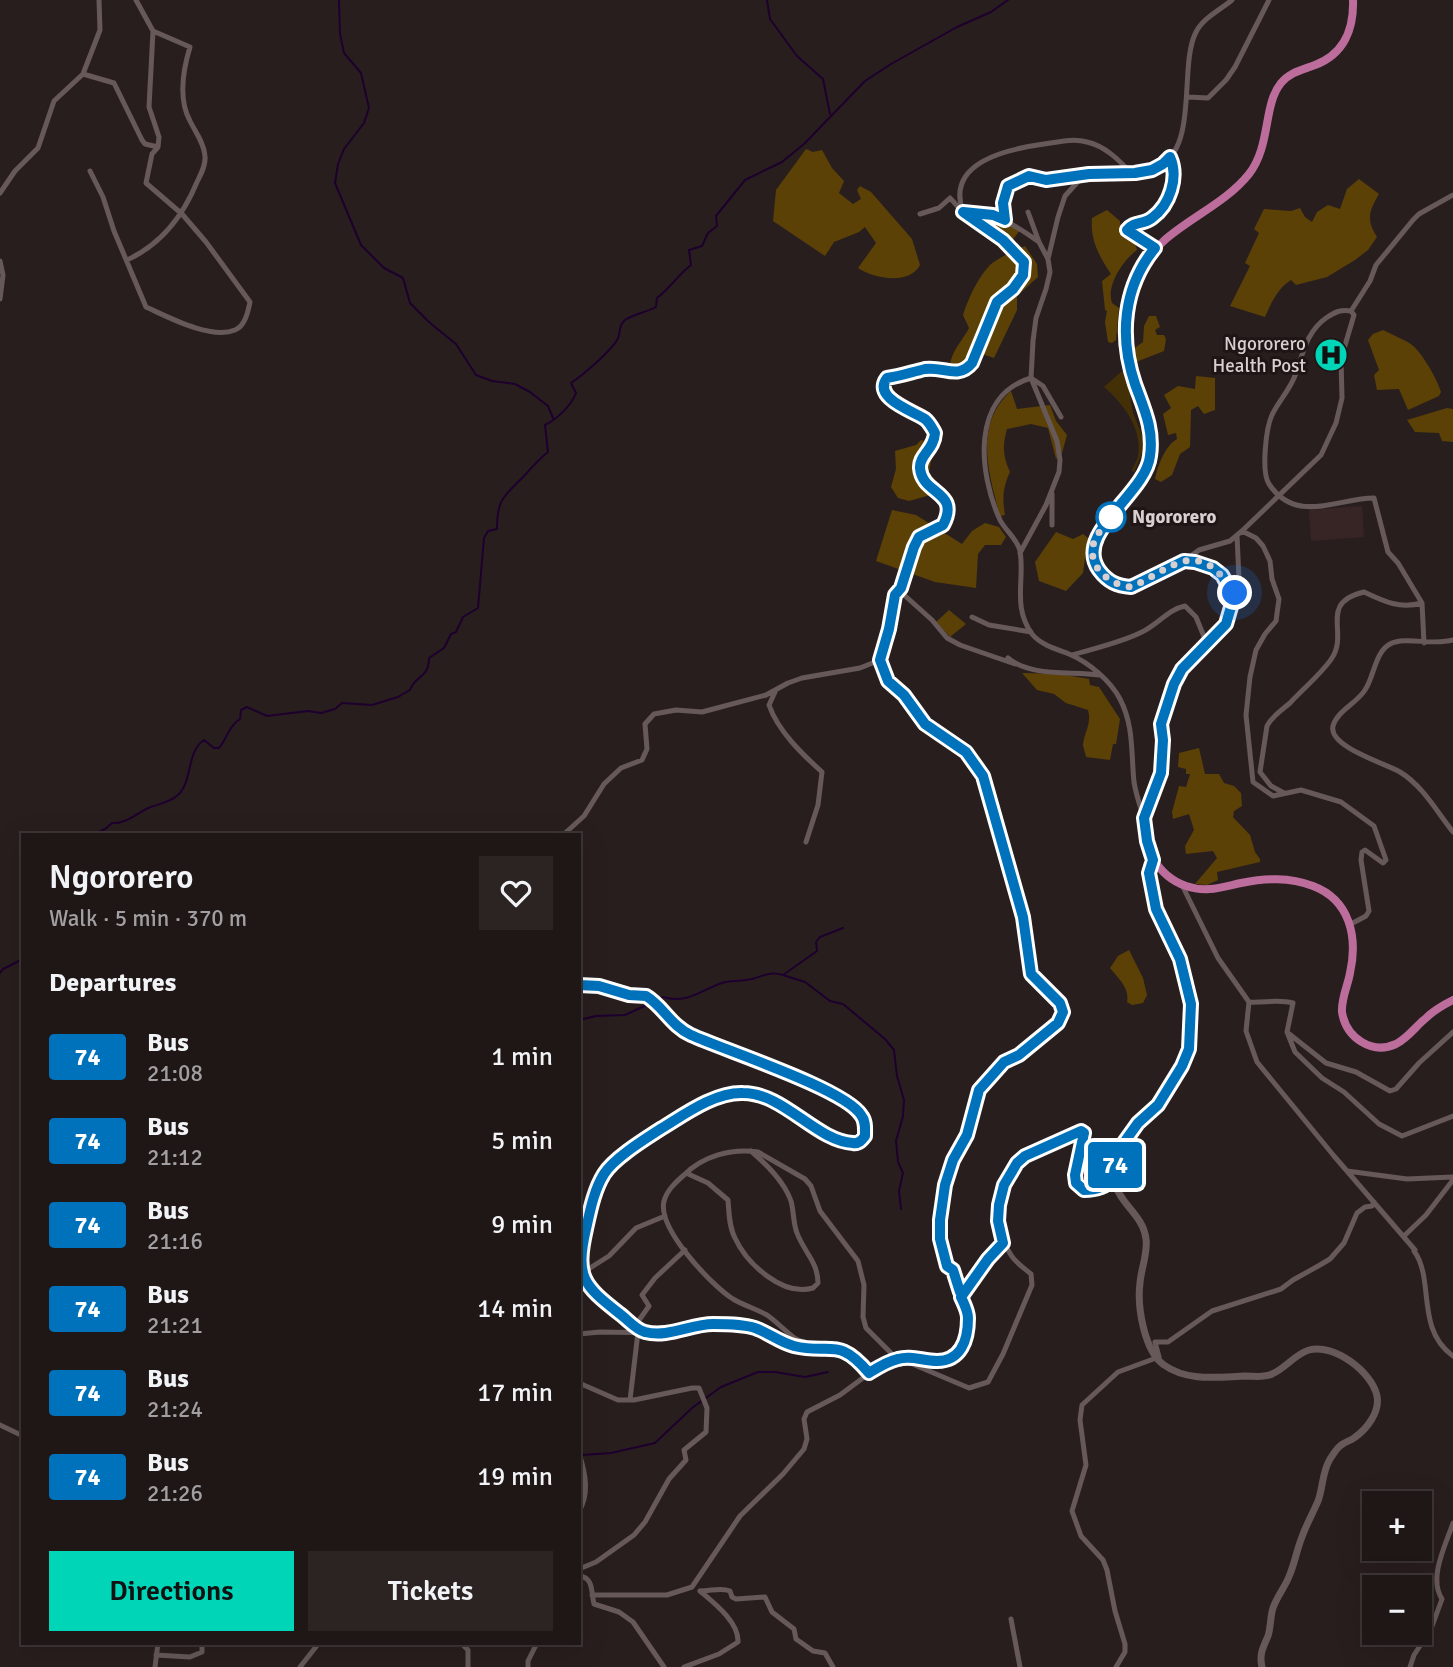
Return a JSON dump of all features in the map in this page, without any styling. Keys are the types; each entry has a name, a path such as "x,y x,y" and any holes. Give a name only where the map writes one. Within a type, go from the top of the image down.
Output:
{"main road":[{"path":"1353,0 1349,33 1336,52 1317,64 1293,72 1275,91 1262,150 1251,172 1231,192 1166,238 1155,248 1137,275 1129,298 1125,329 1130,367 1150,424 1150,459 1141,480 1101,530 1094,541 1093,549 1098,569 1110,582 1131,587 1184,561 1195,562 1217,569 1227,583 1233,600 1226,624 1182,669 1169,698 1161,724 1161,773 1144,818 1153,860 1182,885 1213,890 1267,879 1296,881 1316,886 1333,896 1346,913 1354,939 1353,960 1342,1010 1354,1037 1365,1044 1381,1048 1406,1038 1428,1015 1453,1000"},
{"path":"1153,860 1149,873 1156,909 1180,959 1191,1004 1191,1042 1182,1066 1158,1105 1138,1123 1123,1144 1117,1157 1113,1179 1119,1196 1139,1222 1146,1238 1140,1294 1146,1335 1156,1358 1170,1369 1193,1376 1215,1378 1264,1376 1280,1370 1304,1352 1325,1350 1352,1362 1376,1392 1377,1406 1368,1424 1356,1437 1340,1446 1326,1465 1318,1502 1305,1529 1290,1576 1273,1608 1269,1634 1260,1653 1262,1667"}],"street":[{"path":"0,192 15,171 38,148 54,101 83,74 100,30 99,0"},
{"path":"90,172 103,197 114,231 146,307 202,330 233,331 239,327 245,319 250,302 182,214 146,183 145,178 159,138 149,107 153,31 136,0"},
{"path":"1005,220 1004,198 1010,184 1029,176 1046,180 1131,173 1152,170 1163,164 1170,157 1182,129 1188,97 1189,62 1196,31 1232,0"},
{"path":"1188,97 1208,98 1226,80 1269,0"},
{"path":"127,260 142,253 168,232 182,214 205,159 201,142 188,119 184,96 184,66 190,47 153,31"},
{"path":"83,74 114,83 145,144 158,147"},
{"path":"963,212 959,191 967,174 985,159 1017,149 1070,140 1089,142 1115,157 1131,173"},
{"path":"1155,248 1127,230 1133,223 1150,220 1166,201 1174,180 1170,157"},
{"path":"1048,259 1065,196 1083,176"},
{"path":"1351,311 1377,265 1413,220 1453,195"},
{"path":"592,1595 667,1595 694,1585 740,1516 802,1452 807,1440 804,1419 807,1412 840,1395 869,1373 897,1359 912,1357 941,1361 958,1355 968,1321 953,1270 947,1266 940,1239 940,1220 948,1171 967,1135 980,1087 1004,1062 1019,1055 1058,1023 1063,1012 1060,1003 1031,974 1023,917 983,776 966,752 925,724 904,695 888,681 880,660 895,595 901,588 919,537 943,525 948,515 948,507 943,497 925,483 920,467 922,458 931,449 935,433 923,418 890,398 883,388 883,383 887,378 926,369 952,373 967,368 972,363 997,302 1013,289 1024,268 1024,262 1016,252 963,212 950,198 934,211 920,214"},
{"path":"963,212 993,215 1039,242"},
{"path":"1020,554 1052,491 1060,460 1057,440 1031,377 1036,318 1050,272 1048,259 1028,212"},
{"path":"0,261 3,275 0,299"},
{"path":"1351,311 1341,310 1334,313 1311,332 1286,394 1270,418 1266,477 1280,496 1294,505 1334,506 1374,498 1388,552 1398,563 1422,603 1424,643"},
{"path":"1184,561 1199,550 1230,541 1321,454 1336,423 1342,398 1341,359 1354,315 1351,311"},
{"path":"1031,377 1043,386 1060,417"},
{"path":"1031,377 1017,384 998,400 988,420 983,453 991,496 1001,522 1019,546 1020,605 1031,632 1047,646 1072,655 1113,685 1128,715 1135,789 1144,818"},
{"path":"1052,491 1052,525"},
{"path":"1233,600 1239,579 1240,533"},
{"path":"1240,533 1256,538 1263,546 1270,561 1272,579 1279,598 1276,621 1256,650 1250,677 1246,715 1253,782 1273,796 1301,790 1341,802 1374,826 1386,860 1383,863 1365,850 1362,852 1369,911 1366,916 1351,924"},
{"path":"901,588 903,594 932,620 947,638 960,645 1035,670 1101,675"},
{"path":"1284,793 1270,786 1260,772 1267,726 1332,658 1338,644 1336,625 1339,607 1346,599 1364,592 1396,606 1408,607 1422,603"},
{"path":"1072,655 1140,633 1177,607 1185,606 1196,617 1207,644"},
{"path":"972,617 989,625 1031,632"},
{"path":"1453,640 1394,642 1381,652 1363,694 1338,717 1333,731 1361,757 1401,773 1415,784 1453,832"},
{"path":"1008,657 1015,664"},
{"path":"565,833 584,816 604,783 621,768 642,760 648,749 645,724 654,714 676,710 702,712 765,695 802,678 860,668 880,660"},
{"path":"777,690 769,701 772,712 803,756 822,772 818,805 806,842"},
{"path":"1182,885 1218,958 1249,1002 1246,1031 1255,1058 1404,1236 1418,1257 1429,1318 1435,1335 1453,1356"},
{"path":"581,985 646,996 672,1023 688,1034 783,1072 854,1107 862,1116 865,1136 858,1143 845,1142 830,1136 775,1101 746,1092 735,1093 702,1105 654,1133 617,1160 604,1173 596,1192 584,1236 581,1274 596,1293 638,1330"},
{"path":"1249,1002 1269,1003 1278,1000 1293,1003 1287,1032 1290,1044 1302,1060 1395,1134 1409,1134 1453,1116"},
{"path":"1287,1032 1326,1063 1356,1072 1390,1091 1396,1089 1419,1063 1453,1032"},
{"path":"884,1366 906,1363 969,1388 988,1382 1032,1285 1031,1274 1011,1256 1003,1243 998,1221 1004,1185 1021,1158 1081,1131 1084,1133 1075,1175 1076,1183 1084,1190 1092,1190 1105,1186 1113,1179"},
{"path":"686,1173 708,1183 728,1200 735,1239 755,1268 792,1289 813,1288 818,1283 817,1269 796,1230 792,1203 786,1190 751,1151"},
{"path":"822,1347 798,1339 772,1319 726,1294 702,1273 685,1250 665,1216 665,1198 686,1173 706,1158 729,1152 758,1152 796,1173 811,1186 820,1211 858,1261 864,1285 863,1317 866,1328 897,1359"},
{"path":"1347,1171 1407,1179 1453,1179"},
{"path":"1404,1236 1426,1215 1453,1179"},
{"path":"1116,1667 1125,1652 1125,1644 1108,1574 1103,1560 1081,1536 1072,1511 1086,1465 1080,1410 1084,1403 1118,1372 1156,1358 1158,1354 1155,1342 1168,1342 1214,1310 1281,1289 1330,1259 1347,1239 1357,1213 1372,1206 1374,1202"},
{"path":"581,1274 609,1256 636,1228 665,1216"},
{"path":"961,1297 1003,1243"},
{"path":"630,1400 638,1330 649,1306 642,1295 655,1278 685,1250"},
{"path":"581,1334 638,1330 673,1332 712,1324 743,1326 757,1329 793,1346 836,1349 850,1355 869,1373"},
{"path":"581,1384 618,1400 699,1388 707,1408 706,1432 684,1450 686,1460 669,1479 645,1522 634,1535 596,1562 581,1568"},
{"path":"0,1425 21,1434"},
{"path":"581,1463 586,1489 581,1507"},
{"path":"1410,1667 1414,1655 1431,1629 1442,1599 1438,1593 1437,1579 1453,1523"},
{"path":"581,1577 589,1580 594,1604 619,1612 633,1622 664,1667"},
{"path":"684,1667 730,1649 738,1642 738,1634 727,1617 694,1585"},
{"path":"700,1591 723,1588 730,1591 736,1599 765,1597 772,1612 793,1629 796,1639 813,1651 825,1653 833,1667"},
{"path":"1011,1619 1020,1667"},
{"path":"155,1667 158,1645"},
{"path":"156,1655 190,1657 202,1652 202,1645"},
{"path":"300,1667 317,1645"},
{"path":"463,1645 468,1650 468,1667"},
{"path":"528,1667 527,1661 536,1645"}],"shaded area":[{"path":"806,149 813,152 822,150 832,168 844,181 839,193 853,204 861,199 857,190 860,186 871,192 912,239 920,265 915,271 900,278 891,278 873,275 858,268 876,243 865,227 834,242 825,256 773,221 776,190"},
{"path":"1359,179 1379,194 1370,216 1377,237 1368,250 1327,277 1296,285 1291,280 1286,283 1272,301 1265,317 1230,306 1250,266 1245,263 1259,233 1254,229 1264,209 1291,211 1300,208 1312,222 1317,212 1328,205 1340,209 1347,189"},
{"path":"1107,210 1120,221 1121,233 1135,243 1137,250 1121,267 1111,289 1112,303 1119,308 1116,340 1112,343 1108,342 1102,281 1111,274 1096,248 1092,234 1092,218"},
{"path":"970,216 998,220 1020,230 1011,242"},
{"path":"1025,246 1037,264 1038,277 1017,296 1017,310 994,358 973,351 964,366 955,370 949,368 955,351 969,328 963,315 978,282 994,262"},
{"path":"1149,316 1156,316 1160,327 1155,330 1157,335 1164,335 1166,339 1164,351 1131,364 1129,352 1143,342 1144,326"},
{"path":"1383,330 1416,349 1436,380 1441,392 1439,396 1408,410 1399,389 1377,390 1374,375 1379,370 1368,340 1373,334"},
{"path":"1122,371 1133,413 1144,440 1143,451 1134,472 1132,471 1139,446 1134,427 1118,401 1104,387"},
{"path":"1196,376 1215,378 1215,410 1204,414 1198,406 1191,410 1190,447 1180,454 1172,475 1161,482 1155,479 1160,462 1169,446 1177,439 1176,433 1168,435 1163,414 1171,408 1164,395 1178,386 1195,389"},
{"path":"1011,391 1017,409 1050,405 1056,421 1067,435 1062,453 1056,459 1048,428 1031,424 1007,429 1004,451 1010,472 1004,493 1005,515 1000,516 989,467 988,434 999,404"},
{"path":"1447,408 1453,409 1453,442 1442,441 1439,433 1415,432 1407,420"},
{"path":"921,440 933,451 929,472 938,485 934,494 909,501 898,498 891,487 896,469 895,451 916,445"},
{"path":"1362,506 1364,537 1311,541 1309,510"},
{"path":"892,510 916,515 962,544 972,531 985,523 999,527 1006,537 1001,545 985,545 978,554 976,588 935,582 876,561"},
{"path":"1056,532 1073,539 1083,534 1088,538 1083,573 1066,591 1039,581 1035,562"},
{"path":"949,610 966,624 950,637 936,622"},
{"path":"1022,673 1060,674 1089,679 1090,685 1099,687 1120,719 1110,760 1086,757 1083,745 1088,710 1066,703 1054,694 1037,690"},
{"path":"1199,748 1205,774 1219,774 1224,783 1234,786 1241,793 1242,806 1234,811 1233,817 1250,835 1260,859 1260,862 1217,872 1218,880 1207,885 1195,884 1217,858 1213,851 1186,854 1185,846 1194,830 1189,814 1173,819 1172,812 1179,786 1186,787 1190,774 1186,774 1186,769 1178,767 1179,753"},
{"path":"1129,950 1143,978 1147,995 1143,1003 1132,1005 1127,1002 1127,992 1123,984 1110,968 1118,956"}],"waterway":[{"path":"339,0 340,34 344,53 361,73 369,108 364,123 344,149 335,183 361,245 384,268 403,278 410,303 456,344 476,375 492,381 515,384 530,392 548,406 553,418"},
{"path":"767,0 770,19 797,56 823,79 830,114"},
{"path":"96,833 112,823 126,820 178,795 186,782 198,745 204,740 214,748 219,748 233,725 240,719 241,710 247,707 267,716 308,711 321,713 335,709 342,703 372,705 398,697 410,690 427,670 429,658 444,648 463,617 478,608 484,538 488,531 497,529 498,511 503,499 548,452 545,425 571,403 576,393 571,383 614,345 625,320 656,307 657,298 691,265 689,250 702,246 708,233 717,226 716,216 745,180 782,162 804,144 865,81 1008,0"},
{"path":"656,1001 663,997 685,998 727,982 770,974 783,975 817,951 816,942 820,937 843,928"},
{"path":"0,973 21,960"},
{"path":"783,975 805,982 830,1001 843,1004 885,1039 894,1050 897,1076 904,1100 896,1141 898,1162 903,1173 899,1191 901,1209"},
{"path":"581,1020 625,1015 651,1003"},
{"path":"582,1455 611,1453 655,1443 692,1408 721,1387 758,1372 805,1377 828,1372"}],"bus line":[{"name":"74","path":"581,1265 582,1275 589,1285 604,1301 643,1332 673,1332 712,1324 749,1327 793,1346 839,1350 854,1357 869,1373 907,1357 941,1361 952,1358 960,1351 967,1327 968,1317 961,1297 1003,1243 998,1221 999,1205 1004,1185 1019,1160 1081,1131 1084,1133 1077,1157 1076,1183 1084,1190 1109,1184 1113,1179 1117,1157 1123,1144 1138,1123 1158,1105 1182,1066 1189,1049 1191,1004 1180,959 1156,909 1149,873 1153,860 1149,853 1144,818 1161,773 1161,724 1174,684 1182,669 1226,624 1233,600 1227,583 1217,569 1195,562 1184,561 1131,587 1119,586 1110,582 1098,569 1093,549 1094,541 1101,530 1141,480 1150,459 1150,424 1130,367 1125,329 1129,298 1137,275 1155,248 1127,230 1133,223 1150,220 1166,201 1174,180 1170,157 1152,170 1135,173 1089,174 1046,180 1029,176 1008,186 1003,203 1005,220 993,215 963,212 1016,252 1024,262 1023,275 1013,289 997,302 972,363 967,368 952,373 926,369 887,378 883,383 883,388 890,398 923,418 935,433 935,440 922,458 920,467 925,483 945,499 948,507 948,515 943,525 919,537 901,588 895,595 880,660 884,675 904,695 925,724 966,752 983,776 1019,898 1031,974 1060,1003 1063,1012 1058,1023 1019,1055 1004,1062 980,1087 967,1135 948,1171 940,1220 940,1239 947,1266 953,1270 960,1292"},
{"name":"74","path":"581,985 646,996 672,1023 688,1034 838,1097 854,1107 862,1116 865,1125 865,1136 853,1144 830,1136 775,1101 746,1092 718,1098 702,1105 661,1129 607,1169 599,1183 590,1212 581,1256"},
{"name":"74","path":"581,1256 581,1265"}],"place":[{"name":"Ngororero Health Post","path":"1331,355"},
{"name":"Ngororero","path":"1111,517"}],"route":[{"path":"1111,517 1113,515 1094,541 1093,549 1098,569 1110,582 1131,587 1184,561 1217,569 1227,583 1233,600 1235,593"}]}
